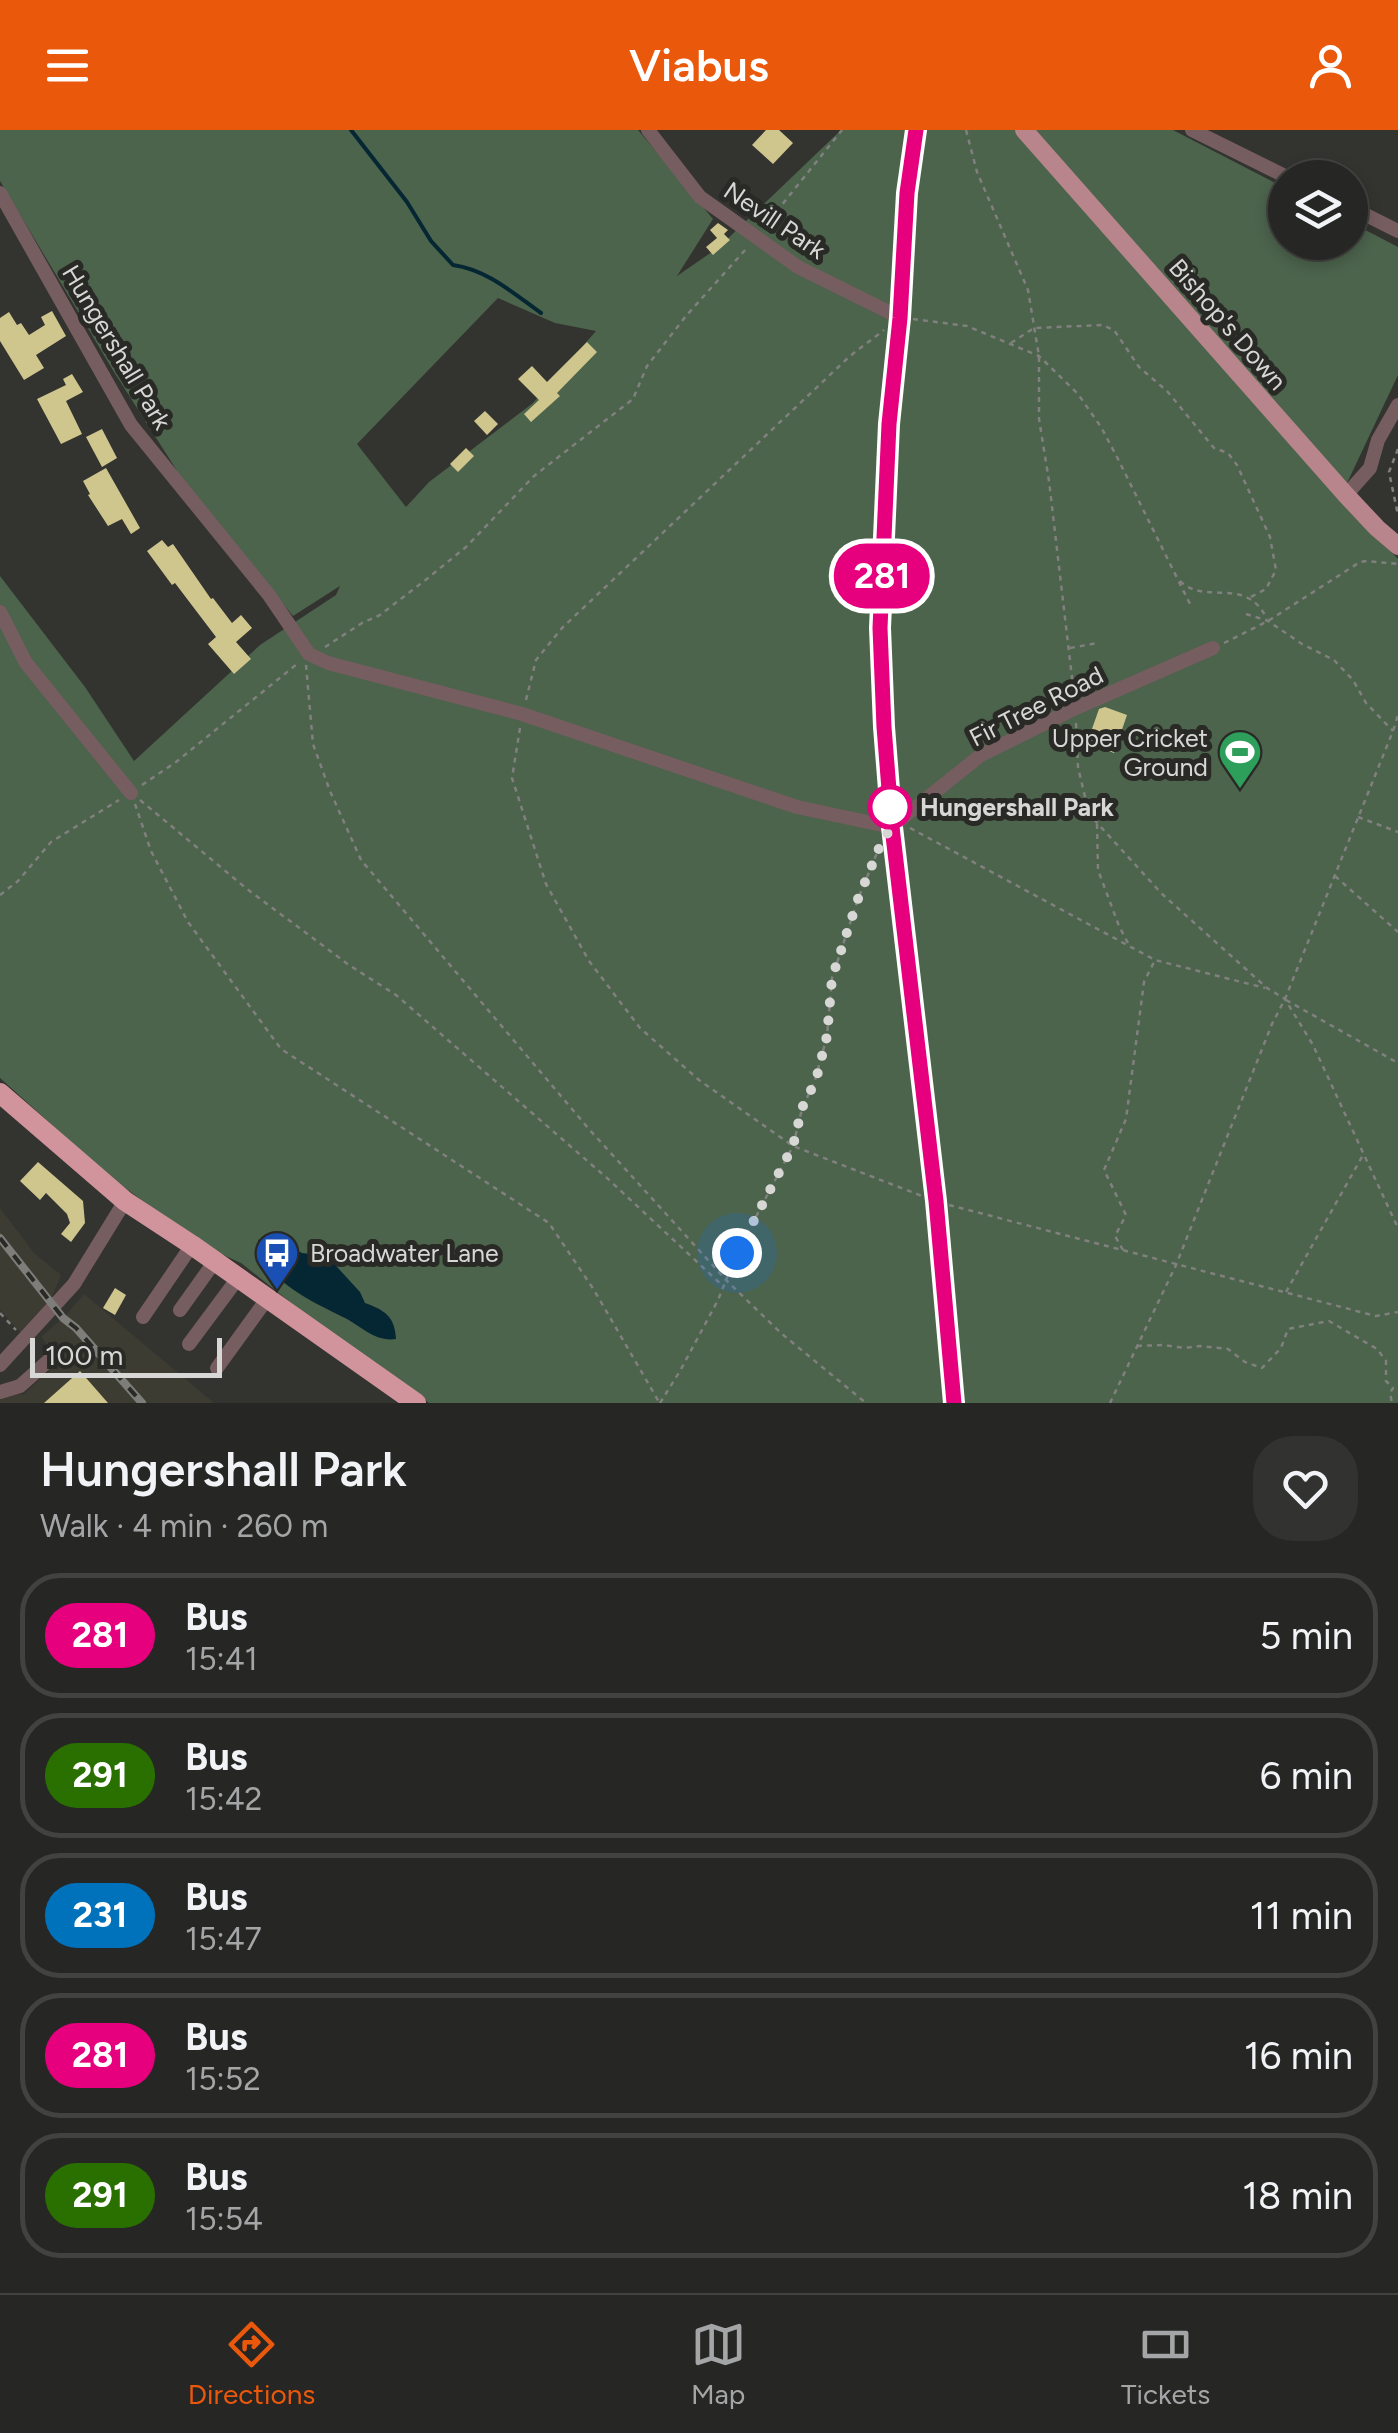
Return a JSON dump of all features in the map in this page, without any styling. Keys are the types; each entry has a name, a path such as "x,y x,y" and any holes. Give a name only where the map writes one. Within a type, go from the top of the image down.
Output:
{"highway":[{"path":"0,1093 125,1201 406,1400"}],"main road":[{"name":"Bishop's Down","path":"1024,130 1346,495 1398,546"}],"street":[{"name":"Nevill Park","path":"648,130 700,197 798,266 900,318"},
{"path":"916,130 907,193 889,424 880,628 892,827 936,1201 954,1403"},
{"path":"1192,130 1268,168"},
{"name":"Hungershall Park","path":"0,193 131,425 269,595 309,654"},
{"path":"1368,216 1398,230"},
{"path":"1346,495 1370,468 1378,440 1398,405"},
{"path":"0,612 26,664 131,793"},
{"name":"Fir Tree Road","path":"892,827 982,756 1076,708 1213,648"},
{"path":"309,654 364,674 522,714 797,808 892,827"},
{"path":"0,1365 74,1284 125,1201"},
{"path":"143,1317 192,1245"},
{"path":"180,1310 215,1262"},
{"path":"189,1344 238,1278"},
{"path":"217,1368 268,1299"},
{"path":"0,1392 20,1386 56,1354"}],"path":[{"path":"0,895 18,881 51,842 176,762 309,654 380,615 428,578 466,547 534,476 633,398 657,353 842,130"},
{"path":"966,130 977,172 1028,290 1038,356 1039,419 1076,708 1078,767 1089,814 1162,894 1267,988 1398,1063"},
{"path":"900,318 967,326 1038,356 1078,394 1141,501 1191,606"},
{"path":"1009,344 1034,328 1102,325 1114,330 1139,367 1214,448 1228,454 1237,465 1270,537 1276,570 1266,589 1249,598"},
{"path":"1398,449 1389,472 1398,515"},
{"path":"1213,648 1268,620 1360,562 1398,564"},
{"path":"1176,576 1188,588 1242,594 1262,607 1268,620"},
{"path":"1246,614 1268,620 1334,660 1353,680 1366,703 1398,735"},
{"path":"1069,648 1098,643"},
{"path":"309,654 305,669 313,744 361,860 726,1284"},
{"path":"1110,1403 1176,1265 1398,715"},
{"path":"131,793 247,889 396,995 866,1403"},
{"path":"131,793 151,851 188,922 281,1049 549,1224 594,1290 660,1403 726,1284 737,1253 793,1146 827,1036 832,978 858,899 882,841 892,827 913,828 1154,960 1267,988"},
{"path":"1358,817 1398,832"},
{"path":"1097,823 1098,870 1118,926 1130,947"},
{"path":"1334,874 1398,932"},
{"path":"1124,1251 1115,1236 1126,1215 1104,1170 1126,1119 1144,982 1154,960"},
{"path":"1284,999 1313,1045 1398,1228"},
{"path":"1285,1293 1364,1154"},
{"path":"936,1201 1376,1316 1398,1312"},
{"path":"0,1313 23,1339"},
{"path":"1137,1346 1228,1349 1244,1362 1262,1368 1281,1348 1288,1329 1329,1320 1377,1349 1386,1361 1386,1381 1393,1388 1392,1403"}],"shaded area":[{"path":"0,1208 34,1253 61,1275 52,1297 20,1332 0,1310"},
{"path":"84,1294 214,1403 0,1403 0,1397 8,1390 23,1395 60,1361 41,1337"}],"green space":[{"path":"0,130 638,130 713,219 677,276 719,247 841,130 1173,130 1268,179 1268,260 1368,260 1368,231 1398,247 1398,375 1340,498 1398,559 1398,1403 429,1403 315,1322 241,1263 208,1248 110,1177 0,1078 0,576 85,687 134,761 260,645 336,595 340,586 293,616 181,477 0,181","holes":["498,298 555,323 596,331 533,403 429,482 406,507 357,444"]}],"water":[{"path":"264,1238 302,1253 327,1256 360,1292 365,1303 387,1315 396,1339 375,1336 291,1288 268,1267 258,1240"}],"building":[{"path":"766,130 779,130 793,143 773,164 752,145"},
{"path":"718,223 728,230 724,234 730,240 713,255 706,247 717,238 710,230"},
{"path":"52,311 66,336 36,355 44,368 24,380 0,341 0,318 9,312 29,335 45,325 41,317"},
{"path":"587,342 597,352 557,393 560,396 531,422 524,414 539,400 518,379 532,366 547,382"},
{"path":"72,374 83,392 66,401 82,434 61,444 37,399 66,385 63,379"},
{"path":"485,411 498,424 487,435 474,421"},
{"path":"102,429 117,458 102,467 86,437"},
{"path":"466,448 474,456 458,472 450,464"},
{"path":"106,468 140,528 131,534 122,519 108,526 88,495 83,481"},
{"path":"162,540 168,547 173,544 232,623 241,615 252,628 236,642 251,659 234,674 208,644 216,637 147,551"},
{"path":"1105,707 1127,715 1114,753 1087,743 1099,709"},
{"path":"38,1162 83,1201 85,1223 71,1242 61,1234 70,1223 67,1214 46,1193 40,1200 20,1181"},
{"path":"115,1288 126,1295 115,1315 103,1308"},
{"path":"80,1371 108,1403 44,1403"}],"waterway":[{"path":"351,130 407,202 431,241 453,265 489,277 541,313"}],"railway":[{"path":"0,1238 63,1318 142,1403"}],"bus line":[{"name":"281","path":"916,130 907,193 889,424 880,628 892,827 936,1201 954,1403"}],"place":[{"name":"Upper Cricket Ground","path":"1240,790"},
{"name":"Hungershall Park","path":"890,807"},
{"name":"Broadwater Lane","path":"277,1291"}],"route":[{"path":"737,1253 793,1146 802,1108 816,1080 827,1036 832,978 858,899 882,841 892,827 889,794 890,807"}]}
